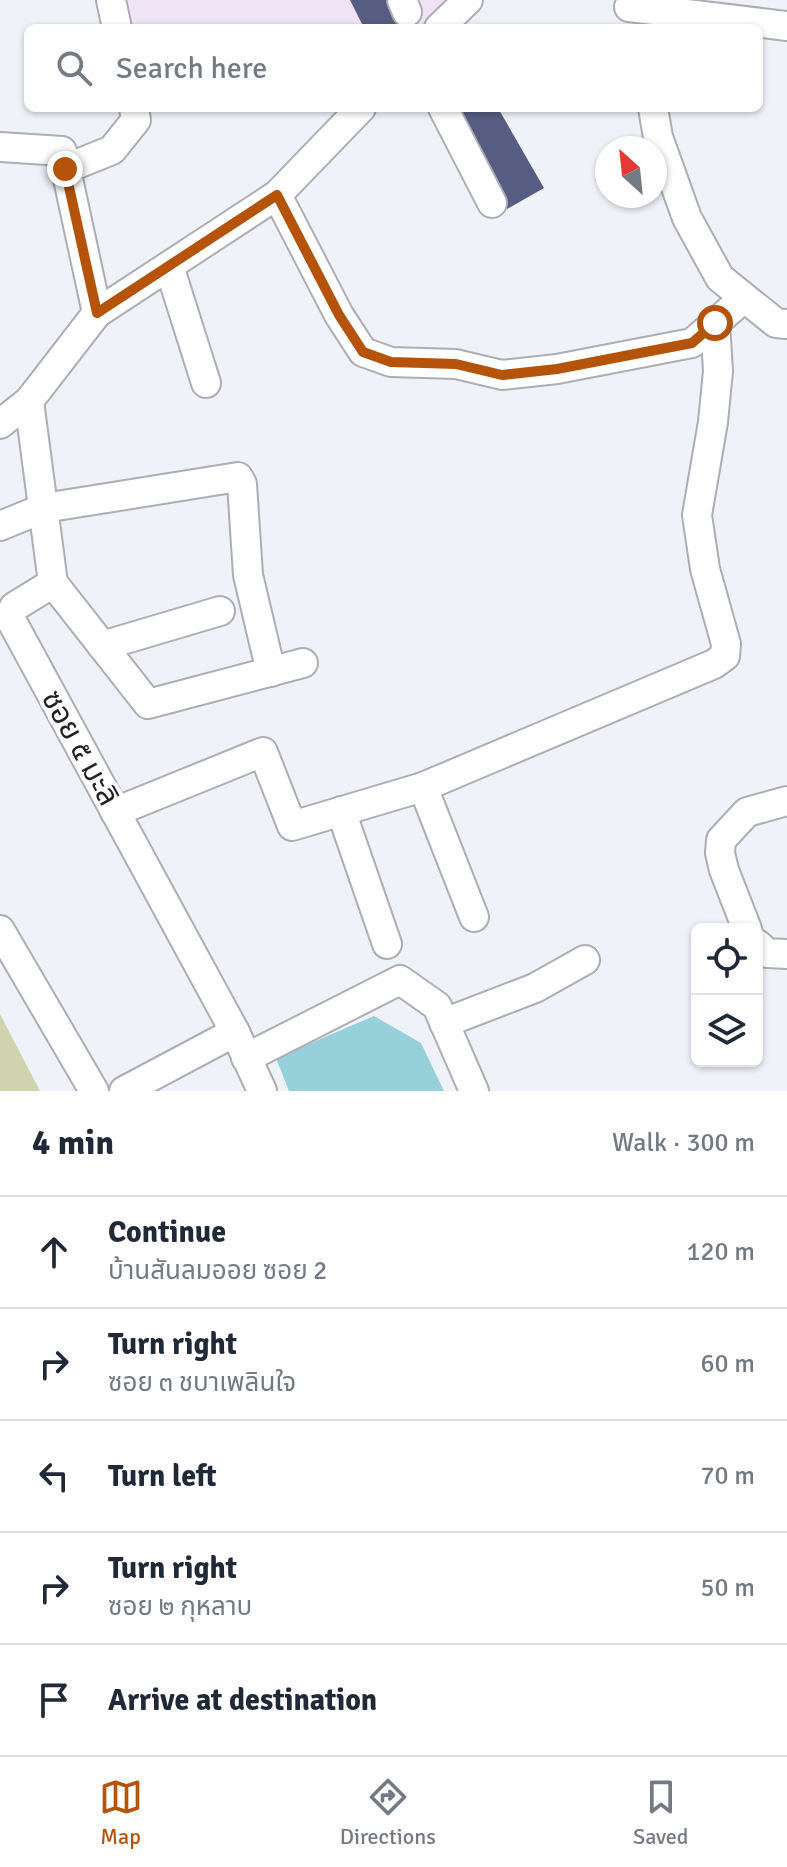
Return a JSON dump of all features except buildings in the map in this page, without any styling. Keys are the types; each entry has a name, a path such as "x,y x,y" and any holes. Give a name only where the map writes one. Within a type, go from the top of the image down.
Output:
{"street":[{"path":"111,0 116,24"},
{"path":"443,24 468,0"},
{"path":"630,12 787,26"},
{"path":"65,169 112,150 136,120 135,112"},
{"path":"0,424 29,401 97,313 277,195 357,112"},
{"path":"445,112 492,203"},
{"path":"654,112 658,137 687,218 720,278 776,323 787,324"},
{"path":"0,147 62,151 97,313"},
{"path":"277,195 339,315 363,352 391,362 456,364 502,375 557,369 692,343 743,299"},
{"path":"169,266 206,383"},
{"path":"115,812 263,752 292,826 423,787 714,664 725,656 726,644 705,569 697,515 713,422 718,371 715,323"},
{"path":"29,401 53,583 148,704 303,663"},
{"path":"0,526 44,508 238,477 242,484 248,575 271,672"},
{"name":"ซอย ๕ มะลิ","path":"53,583 14,607 10,618 235,1032 262,1091"},
{"path":"102,646 220,611"},
{"path":"423,787 474,917"},
{"path":"745,923 724,870 721,840 747,812 787,801"},
{"path":"341,811 387,944"},
{"path":"0,930 94,1091"},
{"path":"763,949 767,953 787,954"},
{"path":"444,1023 535,988 585,960"},
{"path":"246,1058 400,980 437,1006 474,1091"},
{"path":"124,1091 235,1032"}],"shaded area":[{"path":"125,0 454,0 430,24 130,24"}],"green space":[{"path":"0,1014 40,1091 0,1091"}],"water":[{"path":"374,1016 421,1043 444,1091 289,1091 276,1058"}],"route":[{"path":"65,169 97,313 277,195 339,315 363,352 391,362 456,364 502,375 557,369 692,343 715,323"}]}
